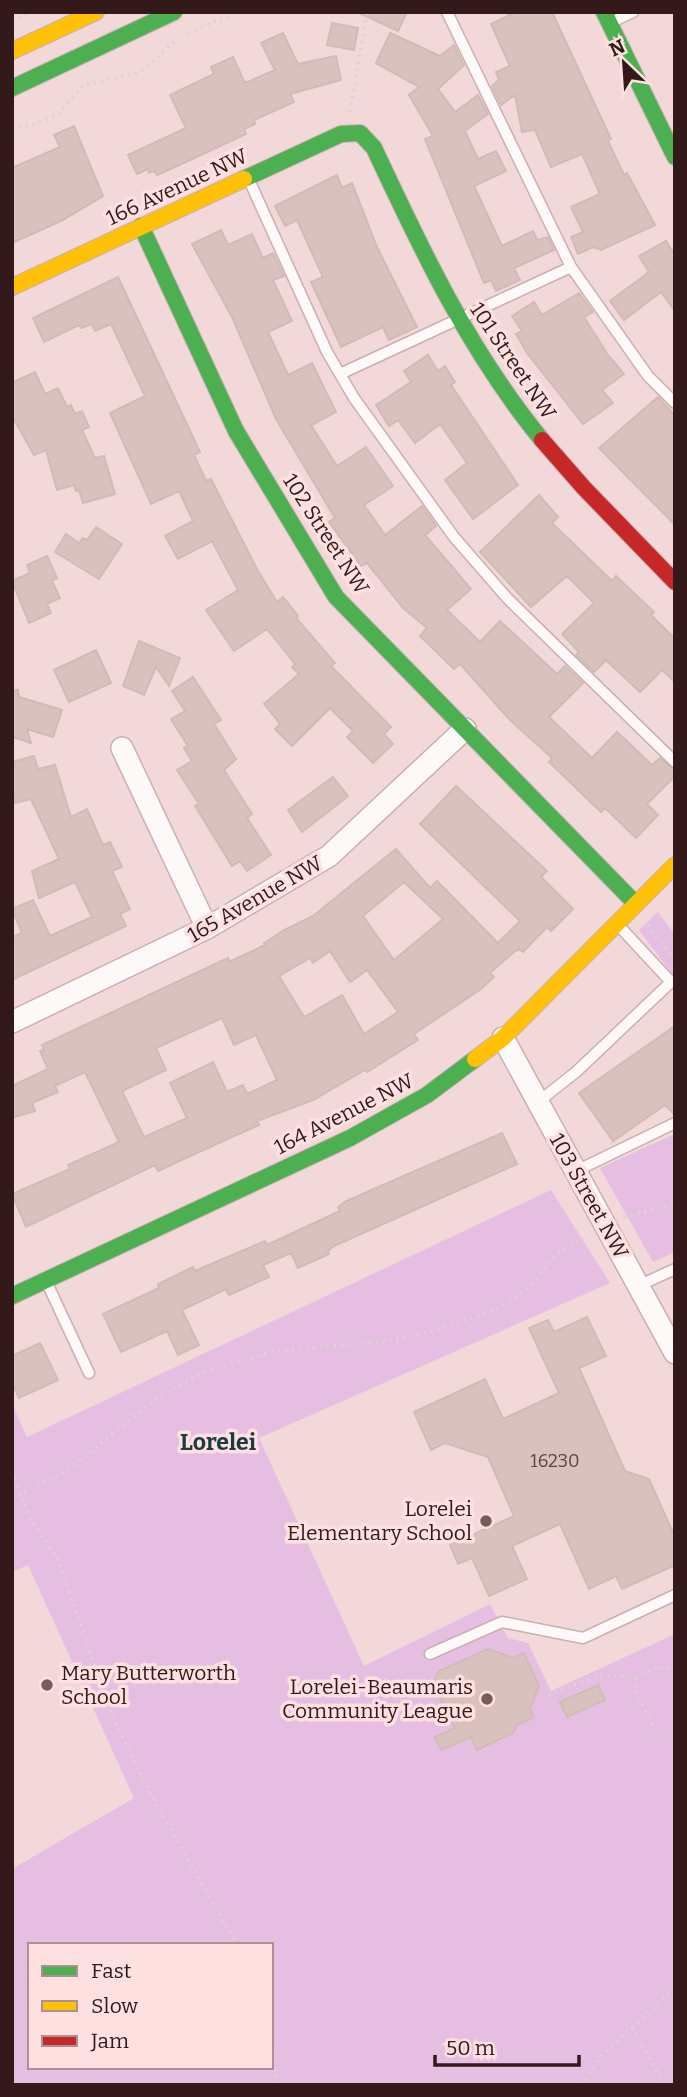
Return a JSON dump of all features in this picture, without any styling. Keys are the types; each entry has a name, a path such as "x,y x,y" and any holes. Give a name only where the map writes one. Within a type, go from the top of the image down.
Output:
{"street":[{"path":"12,51 96,12"},
{"path":"12,88 174,12"},
{"path":"607,18 675,157"},
{"name":"166 Avenue NW","path":"12,287 248,177 354,132"},
{"name":"101 Street NW","path":"354,132 373,148 458,320 505,393 565,469 675,582"},
{"name":"102 Street NW","path":"141,226 236,431 336,597 635,905"},
{"name":"165 Avenue NW","path":"12,1022 207,928 329,856 465,729"},
{"path":"122,748 207,928"},
{"name":"164 Avenue NW","path":"12,1296 389,1118 458,1073 503,1038 675,865"},
{"name":"103 Street NW","path":"503,1038 675,1353"}],"lane":[{"path":"447,12 570,267 648,376 675,403"},
{"path":"607,18 633,12"},
{"path":"248,177 340,374 479,567 508,599 675,762"},
{"path":"340,374 570,267"},
{"path":"538,1102 576,1072 673,984 617,924"},
{"path":"576,1171 675,1123"},
{"path":"638,1286 675,1269"},
{"path":"46,1280 89,1373"},
{"path":"430,1654 502,1622 583,1638 675,1595"}],"path":[{"path":"12,21 31,12"},
{"path":"12,128 34,124 57,115 83,85 139,73 173,42 237,12"},
{"path":"354,132 367,12"},
{"path":"635,905 675,959"},
{"path":"12,1498 67,1471 147,1404 198,1375 271,1352 385,1341 434,1331 499,1308 528,1289 555,1255 628,1215 675,1204"},
{"path":"12,1472 31,1520 59,1561 112,1716 150,1793 236,1943"},
{"path":"548,1695 601,1675 636,1677 659,1667 675,1669"},
{"path":"636,1677 635,1692 654,1730"},
{"path":"581,2085 604,2053 675,1988"},
{"path":"632,2027 664,2085"},
{"path":"273,2054 276,2085"}],"shaded area":[{"path":"658,912 675,935 675,978 639,930"},
{"path":"675,1134 675,1252 653,1262 600,1168"},
{"path":"551,1190 610,1283 259,1438 364,1666 490,1604 508,1638 528,1643 551,1691 675,1634 675,2085 12,2085 12,1869 134,1798 28,1565 12,1572 12,1404 27,1437"}],"building":[{"path":"357,12 407,12 398,31"},
{"path":"516,12 552,12 611,139 608,141 624,175 627,173 655,225 601,250 593,247 578,254 571,237 583,232 571,207 600,194 582,154 551,167 535,130 522,132 515,95 501,105 492,86 499,80 496,72 510,66 491,24"},
{"path":"332,23 358,28 354,50 327,45"},
{"path":"283,33 298,64 336,56 341,80 290,94 294,102 254,120 255,124 244,129 246,134 175,167 157,175 154,171 149,173 148,169 137,174 128,155 186,128 170,95 214,74 211,67 233,57 245,83 275,70 261,43"},
{"path":"390,33 440,56 454,45 464,65 438,89 455,112 478,95 488,114 465,131 478,159 496,151 506,171 474,186 502,246 533,231 537,240 548,237 554,250 514,268 520,280 496,291 491,280 484,283 425,139 433,136 409,95 419,87 376,63"},
{"path":"74,126 103,196 63,220 12,243 12,168 60,147 54,135"},
{"path":"337,175 342,188 352,183 377,247 417,327 389,340 383,327 341,347 311,282 323,277 297,220 285,226 275,206"},
{"path":"221,230 228,245 252,234 263,258 273,253 284,276 273,280 292,321 268,332 288,375 312,363 336,412 311,425 337,466 366,447 393,486 364,505 385,535 422,506 436,526 425,535 471,589 447,610 480,642 500,621 557,674 565,666 583,683 549,717 592,758 617,732 652,765 660,758 675,770 675,776 647,804 658,815 636,838 605,808 601,812 549,762 552,758 510,720 460,664 454,669 420,636 427,628 403,608 367,563 361,566 329,522 335,518 276,419 232,317 192,244"},
{"path":"666,241 675,255 675,311 661,292 624,320 610,301 649,272 639,256"},
{"path":"118,277 200,452 194,455 206,481 211,479 258,571 277,602 283,597 298,616 296,618 335,663 331,666 391,727 384,734 393,744 373,763 347,737 353,731 330,708 292,746 275,729 280,724 264,704 299,674 292,667 295,664 267,629 234,651 206,610 238,590 212,541 178,559 165,536 193,521 179,491 151,504 110,413 145,396 111,324 95,331 92,324 81,328 79,325 44,342 33,318"},
{"path":"579,293 593,312 584,317 608,355 624,374 602,390 613,403 583,424 527,353 516,334 522,331 512,316 534,302 542,315"},
{"path":"428,355 438,371 445,366 455,382 451,385 518,485 473,519 445,480 467,463 440,424 415,443 398,420 389,426 376,405 411,382 404,371"},
{"path":"35,372 45,394 58,388 67,407 71,405 75,414 82,411 89,427 82,430 95,458 104,456 115,494 83,503 79,490 76,491 74,485 57,490 46,450 34,455 12,416 12,383"},
{"path":"658,397 675,416 675,525 599,448"},
{"path":"539,495 558,517 552,523 612,581 616,576 654,612 651,615 675,639 675,682 662,670 640,692 606,660 594,672 576,655 579,652 562,634 594,603 567,576 531,607 480,552"},
{"path":"96,527 122,544 99,579 55,552 66,534 79,543 83,538 87,540"},
{"path":"47,556 57,578 52,581 60,598 47,604 51,613 29,623 12,581 30,573 27,565"},
{"path":"139,641 180,658 169,686 156,667 144,695 123,686"},
{"path":"96,650 111,683 69,702 54,670"},
{"path":"193,677 221,720 214,724 236,759 224,770 252,814 247,818 271,855 247,871 240,861 232,866 195,806 199,804 177,770 192,761 184,748 188,746 171,719 185,711 172,691"},
{"path":"18,690 19,697 62,710 53,737 27,729 31,743 12,737 12,691"},
{"path":"34,756 38,769 55,765 71,817 87,809 103,845 110,842 122,867 112,871 130,909 120,914 126,926 12,980 12,937 22,933 12,909 33,900 50,936 92,917 75,882 39,898 32,871 59,859 31,799 15,803 12,791 12,762"},
{"path":"333,777 348,796 302,832 288,810"},
{"path":"456,786 547,871 541,877 573,909 551,931 547,927 523,952 519,949 514,952 490,973 494,977 481,989 414,1034 418,1040 367,1072 365,1070 313,1100 257,1121 259,1125 158,1171 155,1165 26,1227 12,1194 70,1169 68,1165 119,1142 85,1072 55,1086 58,1092 32,1103 35,1111 12,1118 12,1086 48,1069 40,1051 44,1050 42,1045 228,958 229,962 265,945 264,943 284,930 313,916 396,849 430,888 437,881 498,943 520,921 420,824","holes":["404,882 443,919 394,960 363,916","330,951 350,982 367,970 398,1012 364,1034 342,995 304,1017 279,976 310,958 313,963","222,1018 234,1045 256,1035 277,1080 247,1094 243,1085 227,1092 213,1062 170,1083 187,1118 144,1137 122,1091 166,1070 156,1048"]},
{"path":"675,1026 675,1115 665,1105 613,1141 579,1093"},
{"path":"502,1133 517,1164 334,1246 328,1251 329,1254 298,1268 291,1253 263,1265 269,1277 229,1295 226,1289 182,1310 199,1345 178,1355 167,1331 121,1352 103,1314 159,1288 158,1284 193,1267 195,1271 265,1241 267,1245 340,1211 338,1207 346,1201"},
{"name":"Lorelei Elementary School","path":"587,1317 606,1356 579,1368 625,1471 649,1479 675,1537 675,1565 622,1589 616,1576 589,1589 560,1524 512,1546 527,1579 489,1596 472,1558 458,1564 450,1545 514,1516 488,1457 445,1443 431,1450 414,1412 485,1379 503,1419 559,1393 529,1328 548,1320 554,1332"},
{"path":"40,1343 58,1380 19,1398 12,1383 12,1356"},
{"name":"Lorelei-Beaumaris Community League","path":"488,1649 513,1658 524,1653 539,1686 530,1709 534,1717 517,1725 513,1733 477,1750 471,1737 441,1750 435,1737 455,1728 433,1684 439,1671"},
{"path":"598,1685 605,1700 567,1717 560,1702"}],"traffic: fast":[{"path":"12,88 174,12"},
{"path":"604,12 675,157"},
{"path":"244,179 341,134 360,133 374,148 410,225 469,336 542,440"},
{"path":"141,226 236,431 336,597 636,904"},
{"path":"12,1296 350,1138 427,1095 475,1059"}],"traffic: slow":[{"path":"12,51 96,12"},
{"path":"12,287 244,179"},
{"path":"475,1059 503,1038 675,865"}],"traffic: jam":[{"path":"542,440 584,488 675,582"}],"place":[{"name":"Lorelei Elementary School","path":"486,1521"},
{"name":"Mary Butterworth School","path":"47,1685"},
{"name":"Lorelei-Beaumaris Community League","path":"487,1699"}],"district":[{"name":"Lorelei","path":"218,1442"}]}
